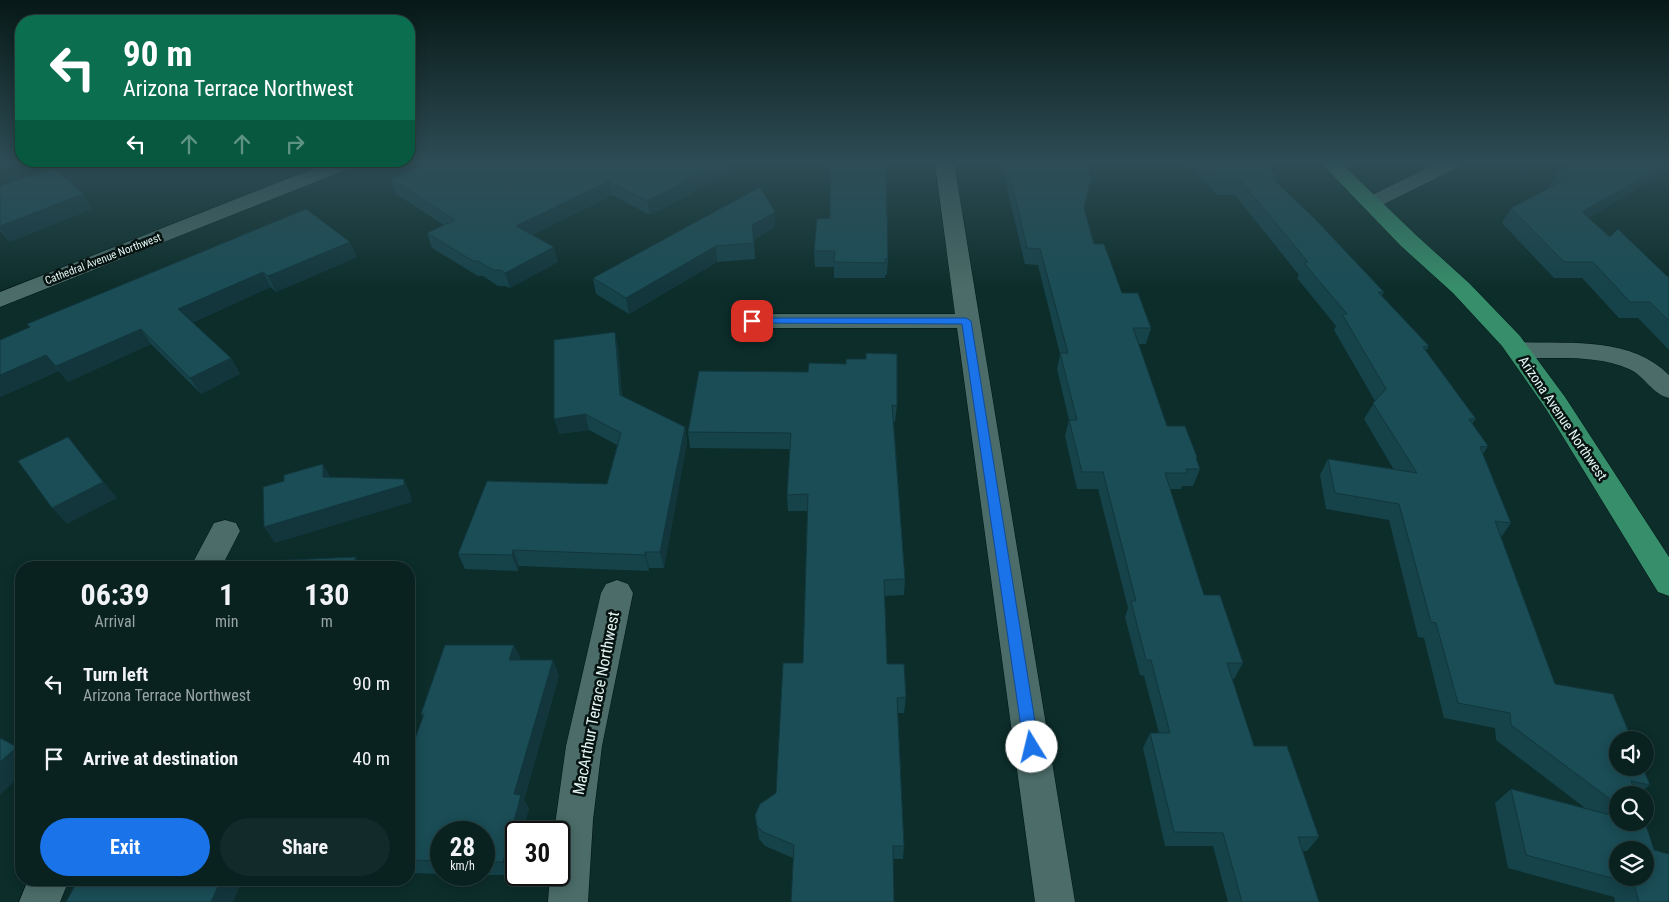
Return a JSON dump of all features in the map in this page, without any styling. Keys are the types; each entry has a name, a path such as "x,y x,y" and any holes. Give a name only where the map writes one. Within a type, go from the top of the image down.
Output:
{"main road":[{"name":"Arizona Avenue Northwest","path":"1374,205 1409,241 1478,305 1518,350 1556,403 1669,583"}],"street":[{"name":"Cathedral Avenue Northwest","path":"0,300 240,205"},
{"path":"950,205 1055,902"},
{"path":"752,321 966,321"},
{"path":"1518,350 1603,354 1626,358 1642,365 1669,390"},
{"path":"209,561 225,531"},
{"name":"MacArthur Terrace Northwest","path":"568,902 574,820 584,746 617,593"},
{"path":"39,902 46,886"}],"building":[{"path":"0,205 54,205 0,226"},
{"path":"432,205 559,205 516,226 554,247 505,273 501,270 493,270 478,261 473,261 427,233 455,220"},
{"path":"727,205 771,205 775,212 752,225 754,243 716,246 626,298 593,278"},
{"path":"830,205 887,205 888,259 885,259 886,263 834,262 835,251 814,251 817,219 830,218"},
{"path":"1017,205 1085,205 1094,244 1104,244 1122,293 1138,293 1151,328 1133,328 1167,426 1185,426 1200,469 1186,469 1187,473 1165,473 1204,595 1220,595 1243,663 1227,663 1254,746 1287,746 1319,837 1298,837 1319,902 1242,902 1223,833 1174,832 1150,733 1170,733 1151,660 1146,660 1131,601 1136,601 1103,472 1082,472 1069,420 1077,420 1060,353 1068,353 1040,249 1027,248"},
{"path":"1261,205 1300,205 1384,292 1378,292 1429,346 1423,347 1476,419 1469,419 1488,446 1480,447 1511,523 1495,521 1555,684 1613,694 1628,731 1609,731 1609,776 1646,776 1650,785 1631,781 1633,786 1609,786 1609,798 1511,725 1510,713 1458,703 1436,623 1431,622 1399,504 1335,493 1328,459 1417,473 1373,403 1386,389 1342,314 1347,314 1304,263 1308,262"},
{"path":"1517,205 1594,205 1582,212 1610,237 1618,229 1669,278 1669,321 1650,302 1630,302 1593,262 1564,262 1511,208"},
{"path":"306,209 350,242 268,276 263,272 178,309 231,358 190,378 141,329 56,366 46,355 0,375 0,340 30,327 27,324"},
{"path":"615,332 620,395 685,427 660,552 645,552 645,555 513,550 512,555 458,554 487,481 607,484 621,433 585,414 554,419 554,340"},
{"path":"866,353 897,354 897,406 892,405 905,579 884,580 887,664 904,664 906,697 897,698 904,846 893,846 894,902 791,902 794,845 763,832 757,826 755,815 760,804 776,793 783,663 803,663 808,494 787,495 791,433 688,432 699,371 808,372 809,363 846,364 846,359 866,359"},
{"path":"68,437 103,482 52,508 18,461"},
{"path":"323,464 323,477 404,479 404,485 264,527 263,487 284,481 284,475"},
{"path":"356,557 354,561 265,561"},
{"path":"445,645 514,645 509,660 553,660 514,794 521,795 514,821 505,821 505,855 503,862 495,862 495,821 430,821 430,861 415,860 415,739 424,714 421,714"},
{"path":"0,738 15,746 15,749 0,762"},
{"path":"1511,789 1609,815 1609,831 1648,831 1651,841 1609,841 1609,877 1526,855"},
{"path":"1654,850 1669,854 1669,902 1639,902 1635,886 1654,886"},
{"path":"75,886 218,886 211,902 66,902"}],"route":[{"path":"752,321 966,321 1032,747"}]}
